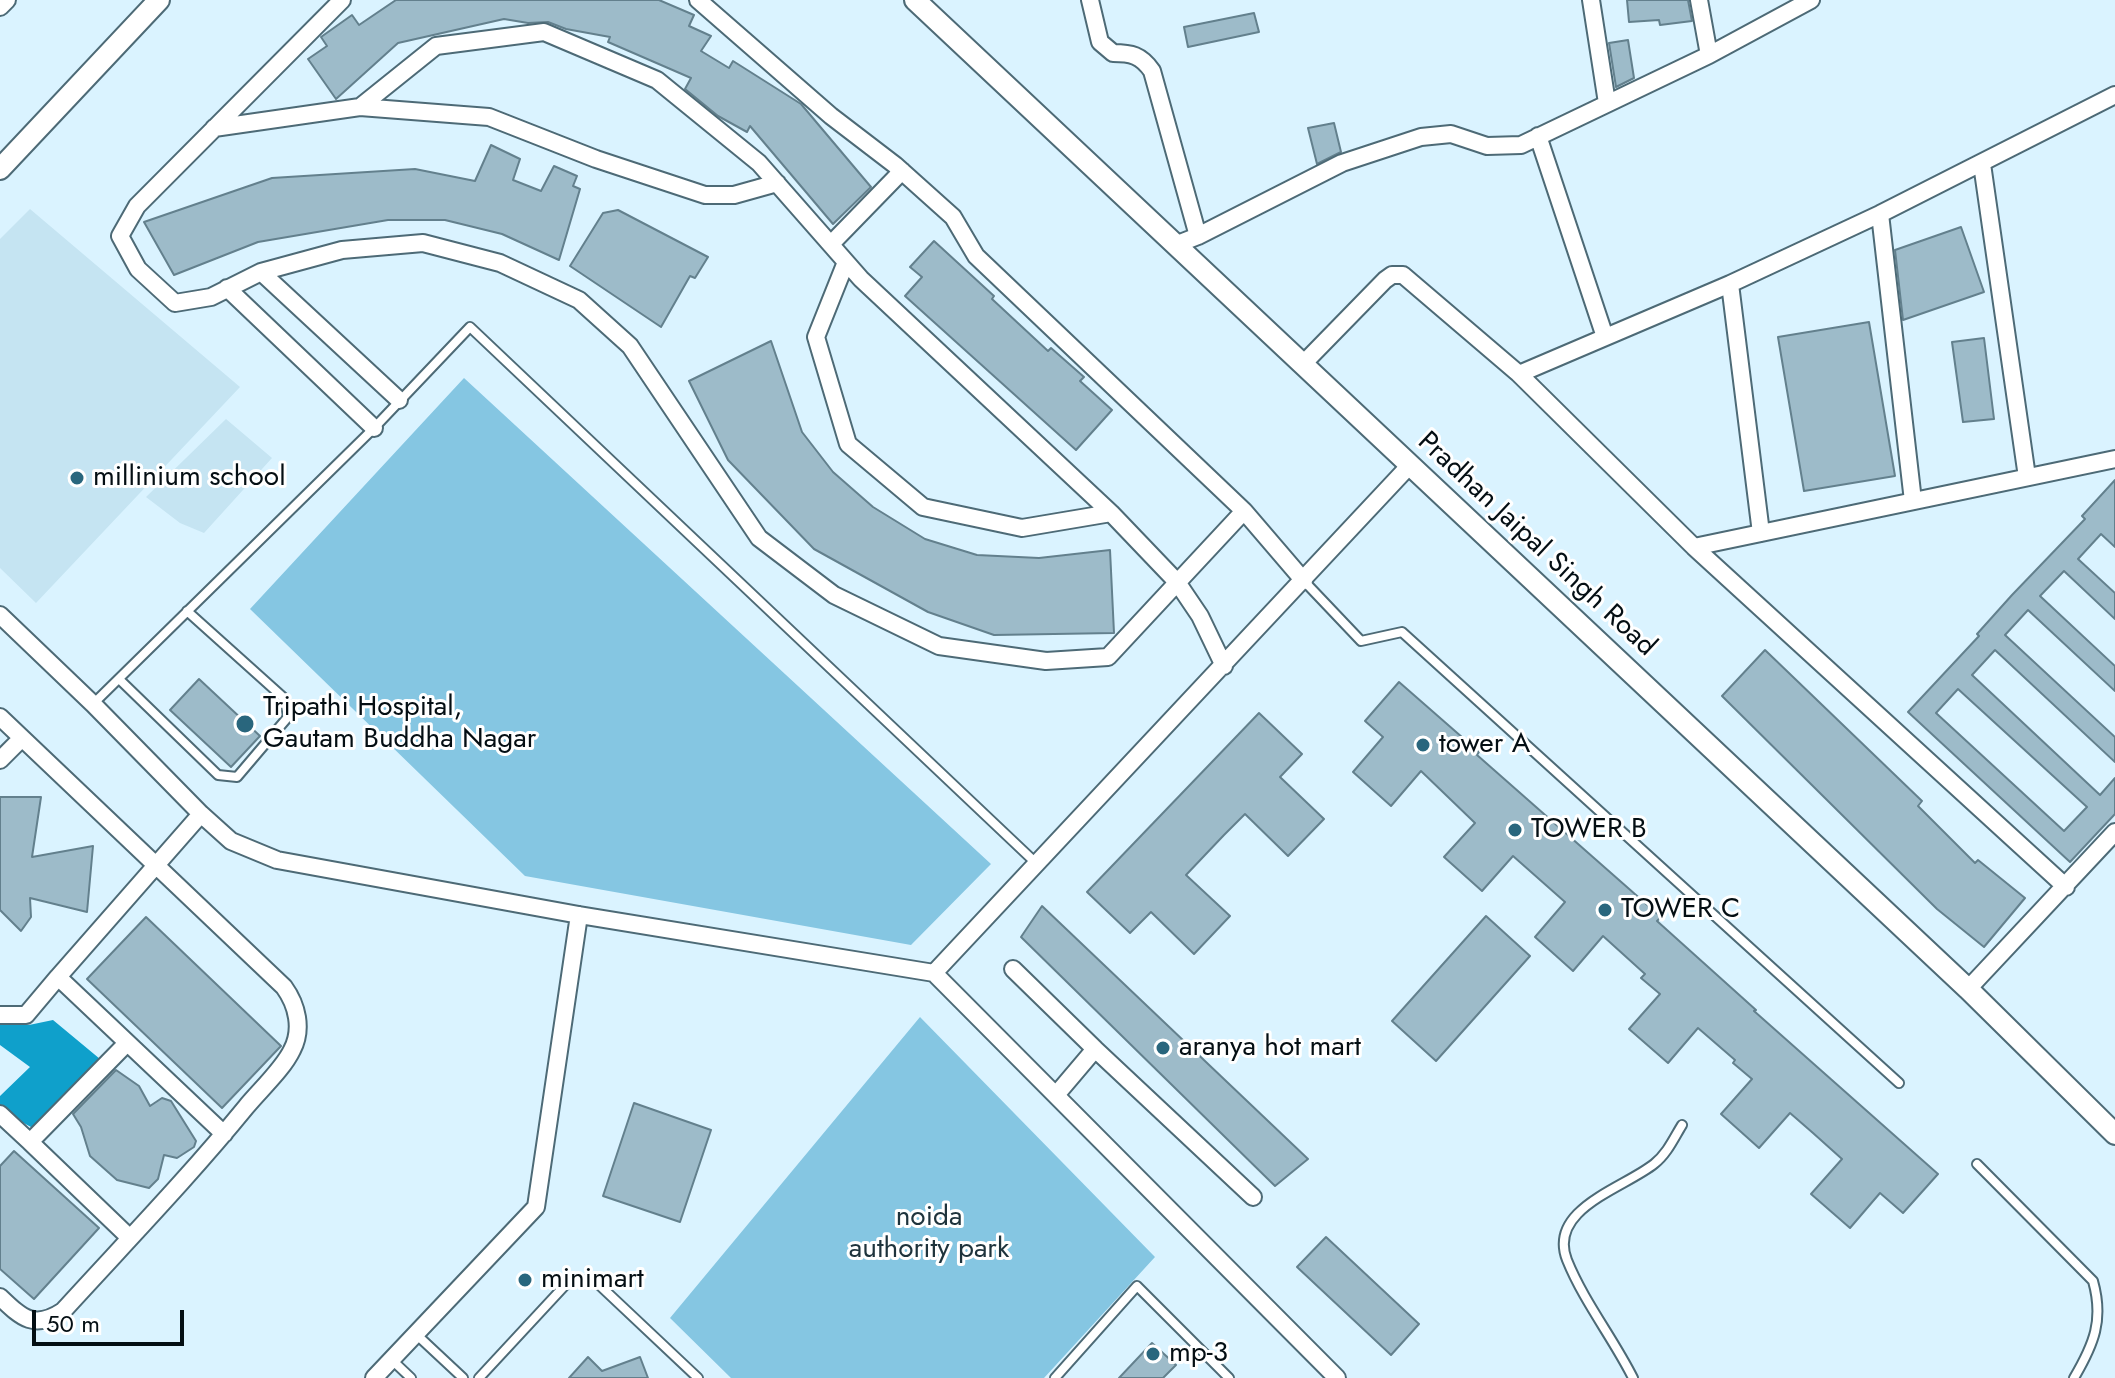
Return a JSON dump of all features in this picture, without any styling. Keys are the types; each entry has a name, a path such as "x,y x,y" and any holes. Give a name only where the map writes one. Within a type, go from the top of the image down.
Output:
{"street":[{"path":"0,7 7,0"},
{"path":"0,169 159,0"},
{"path":"342,0 137,206 120,236 138,269 175,303 211,297 261,272 342,250 423,243 500,263 579,300 630,346 759,538 834,595 939,646 1046,661 1108,657 1244,511"},
{"path":"698,0 953,217 976,256 1244,511 1304,581"},
{"name":"Pradhan Jaipal Singh Road","path":"915,0 1968,989 2115,1134"},
{"path":"1090,0 1100,42 1113,53 1129,53 1143,59 1152,71 1198,236"},
{"path":"1591,0 1607,103"},
{"path":"1699,0 1709,55"},
{"path":"1175,245 1342,163 1421,137 1451,134 1487,146 1521,145 1709,55 1811,0"},
{"path":"360,107 436,46 544,32 657,80 759,163 861,279 1111,513 1177,582 1200,616 1224,666"},
{"path":"1519,374 1730,284 1880,214 2115,95"},
{"path":"214,128 360,107 489,117 596,159 705,195 734,195 777,183"},
{"path":"1538,136 1605,337"},
{"path":"1982,164 2027,477"},
{"path":"831,244 902,171"},
{"path":"1880,214 1913,501"},
{"path":"846,262 816,337 848,444 923,507 1022,528 1111,513"},
{"path":"261,272 399,400"},
{"path":"1303,364 1385,280 1397,274 1403,275 1519,374 1694,547 2066,887"},
{"path":"1730,284 1761,533"},
{"path":"227,288 374,428"},
{"path":"1694,547 2115,459"},
{"path":"934,973 1410,465"},
{"path":"0,615 231,841 277,860 579,915 934,973 1337,1378"},
{"path":"0,717 284,987 293,1000 297,1016 297,1033 292,1051 224,1134 63,1311 44,1321 25,1318 0,1297"},
{"path":"0,760 22,738"},
{"path":"0,1015 26,1015 201,814"},
{"path":"1968,989 2115,832"},
{"path":"374,1378 536,1207 579,915"},
{"path":"1013,969 1253,1197"},
{"path":"58,977 224,1134"},
{"path":"30,1142 127,1043"},
{"path":"1056,1095 1095,1049"},
{"path":"0,1114 130,1238"}],"lane":[{"path":"93,704 374,428 470,327 1038,864"},
{"path":"1304,581 1361,641 1402,632 1899,1083"},
{"path":"119,679 218,775 237,777 288,717 285,699 187,611"},
{"path":"1633,1378 1576,1278 1563,1244 1566,1232 1579,1212 1650,1167 1666,1151 1682,1125"},
{"path":"1977,1164 2093,1281 2098,1299 2096,1335 2074,1378"},
{"path":"479,1378 569,1281 594,1280 698,1378"},
{"path":"1055,1378 1137,1286 1229,1378"},
{"path":"417,1335 463,1378"},
{"path":"392,1360 411,1378"}],"shaded area":[{"name":"millinium school","path":"30,209 240,387 36,603 0,568 0,239"},
{"path":"226,419 272,458 204,533 180,523 146,497"},
{"path":"0,1019 29,1025 53,1020 100,1059 40,1132 0,1110 0,1096 30,1067 0,1045"}],"green space":[{"path":"464,378 991,864 911,945 525,876 250,609"},
{"name":"noida authority park","path":"920,1017 1155,1257 1044,1378 731,1378 670,1318"}],"building":[{"path":"396,0 659,0 694,15 689,26 711,36 701,51 729,68 733,61 801,104 871,187 833,224 750,126 747,132 718,116 685,89 691,78 608,42 610,37 566,29 548,22 504,19 398,43 336,99 308,59 327,46 321,37 352,15 359,25"},
{"path":"1627,0 1688,0 1692,21 1660,25 1659,20 1629,22"},
{"path":"1254,13 1259,32 1188,47 1184,27"},
{"path":"1628,40 1634,78 1616,87 1609,43"},
{"path":"1334,123 1341,152 1317,164 1308,128"},
{"path":"491,145 520,159 513,180 541,191 554,166 577,176 573,186 580,189 559,260 502,234 445,220 388,220 258,242 174,275 144,222 272,178 415,169 475,181"},
{"path":"618,210 708,257 695,278 690,276 661,327 570,266 603,213"},
{"path":"1961,227 1984,292 1903,320 1895,250"},
{"path":"934,241 1048,351 1051,348 1084,377 1080,381 1112,410 1076,450 905,296 922,277 910,267"},
{"path":"1869,322 1895,476 1804,491 1778,337"},
{"path":"1984,338 1994,419 1963,422 1952,342"},
{"path":"771,341 802,432 833,472 873,507 925,539 977,555 1039,558 1110,550 1114,633 994,635 928,612 814,549 728,460 689,381"},
{"path":"2115,480 2115,547 2101,534 2078,559 2115,593 2115,619 2064,571 2040,596 2115,666 2115,691 2028,610 2005,635 2115,737 2115,762 1995,650 1972,675 2100,795 2115,778 2115,814 2070,862 1908,712 1979,636 1977,634 2012,595 2085,519 2082,516","holes":["1958,689 2087,807 2064,831 1936,713"]},
{"path":"1765,650 1922,801 1918,806 1975,863 1978,860 2025,898 1984,947 1937,909 1722,696"},
{"path":"199,679 260,736 231,767 170,710"},
{"path":"1399,682 1661,917 1657,921 1754,1011 1938,1174 1903,1213 1880,1193 1850,1228 1811,1194 1842,1159 1813,1133 1790,1113 1759,1148 1721,1114 1752,1079 1733,1063 1735,1060 1698,1028 1668,1063 1629,1029 1660,994 1641,978 1645,974 1603,936 1573,971 1535,937 1565,902 1513,856 1482,891 1444,857 1475,823 1421,771 1391,806 1353,772 1383,737 1365,721"},
{"path":"1259,713 1302,754 1280,777 1324,819 1288,856 1245,814 1224,835 1186,875 1230,916 1194,954 1151,912 1130,933 1087,892"},
{"path":"0,797 41,797 32,857 93,846 87,912 30,898 31,917 21,931 0,910"},
{"name":"aranya hot mart","path":"1042,906 1308,1159 1275,1186 1021,937"},
{"path":"1486,916 1530,956 1436,1061 1392,1021"},
{"path":"146,917 281,1046 222,1108 87,979"},
{"path":"116,1070 139,1086 150,1106 162,1098 171,1101 196,1141 194,1147 177,1158 164,1155 158,1179 149,1188 117,1180 90,1156 81,1127 73,1114"},
{"path":"634,1103 711,1130 680,1222 603,1196"},
{"path":"14,1151 99,1228 34,1299 0,1269 0,1166"},
{"path":"1326,1237 1419,1324 1391,1355 1297,1267"},
{"name":"mp-3","path":"1152,1343 1176,1365 1163,1378 1119,1378"},
{"path":"588,1357 602,1371 640,1357 648,1378 569,1378"}],"place":[{"name":"millinium school","path":"77,478"},
{"name":"Tripathi Hospital, Gautam Buddha Nagar","path":"245,724"},
{"name":"tower A","path":"1423,745"},
{"name":"TOWER B","path":"1515,830"},
{"name":"TOWER C","path":"1605,910"},
{"name":"aranya hot mart","path":"1163,1048"},
{"name":"minimart","path":"525,1280"},
{"name":"mp-3","path":"1153,1354"}]}
